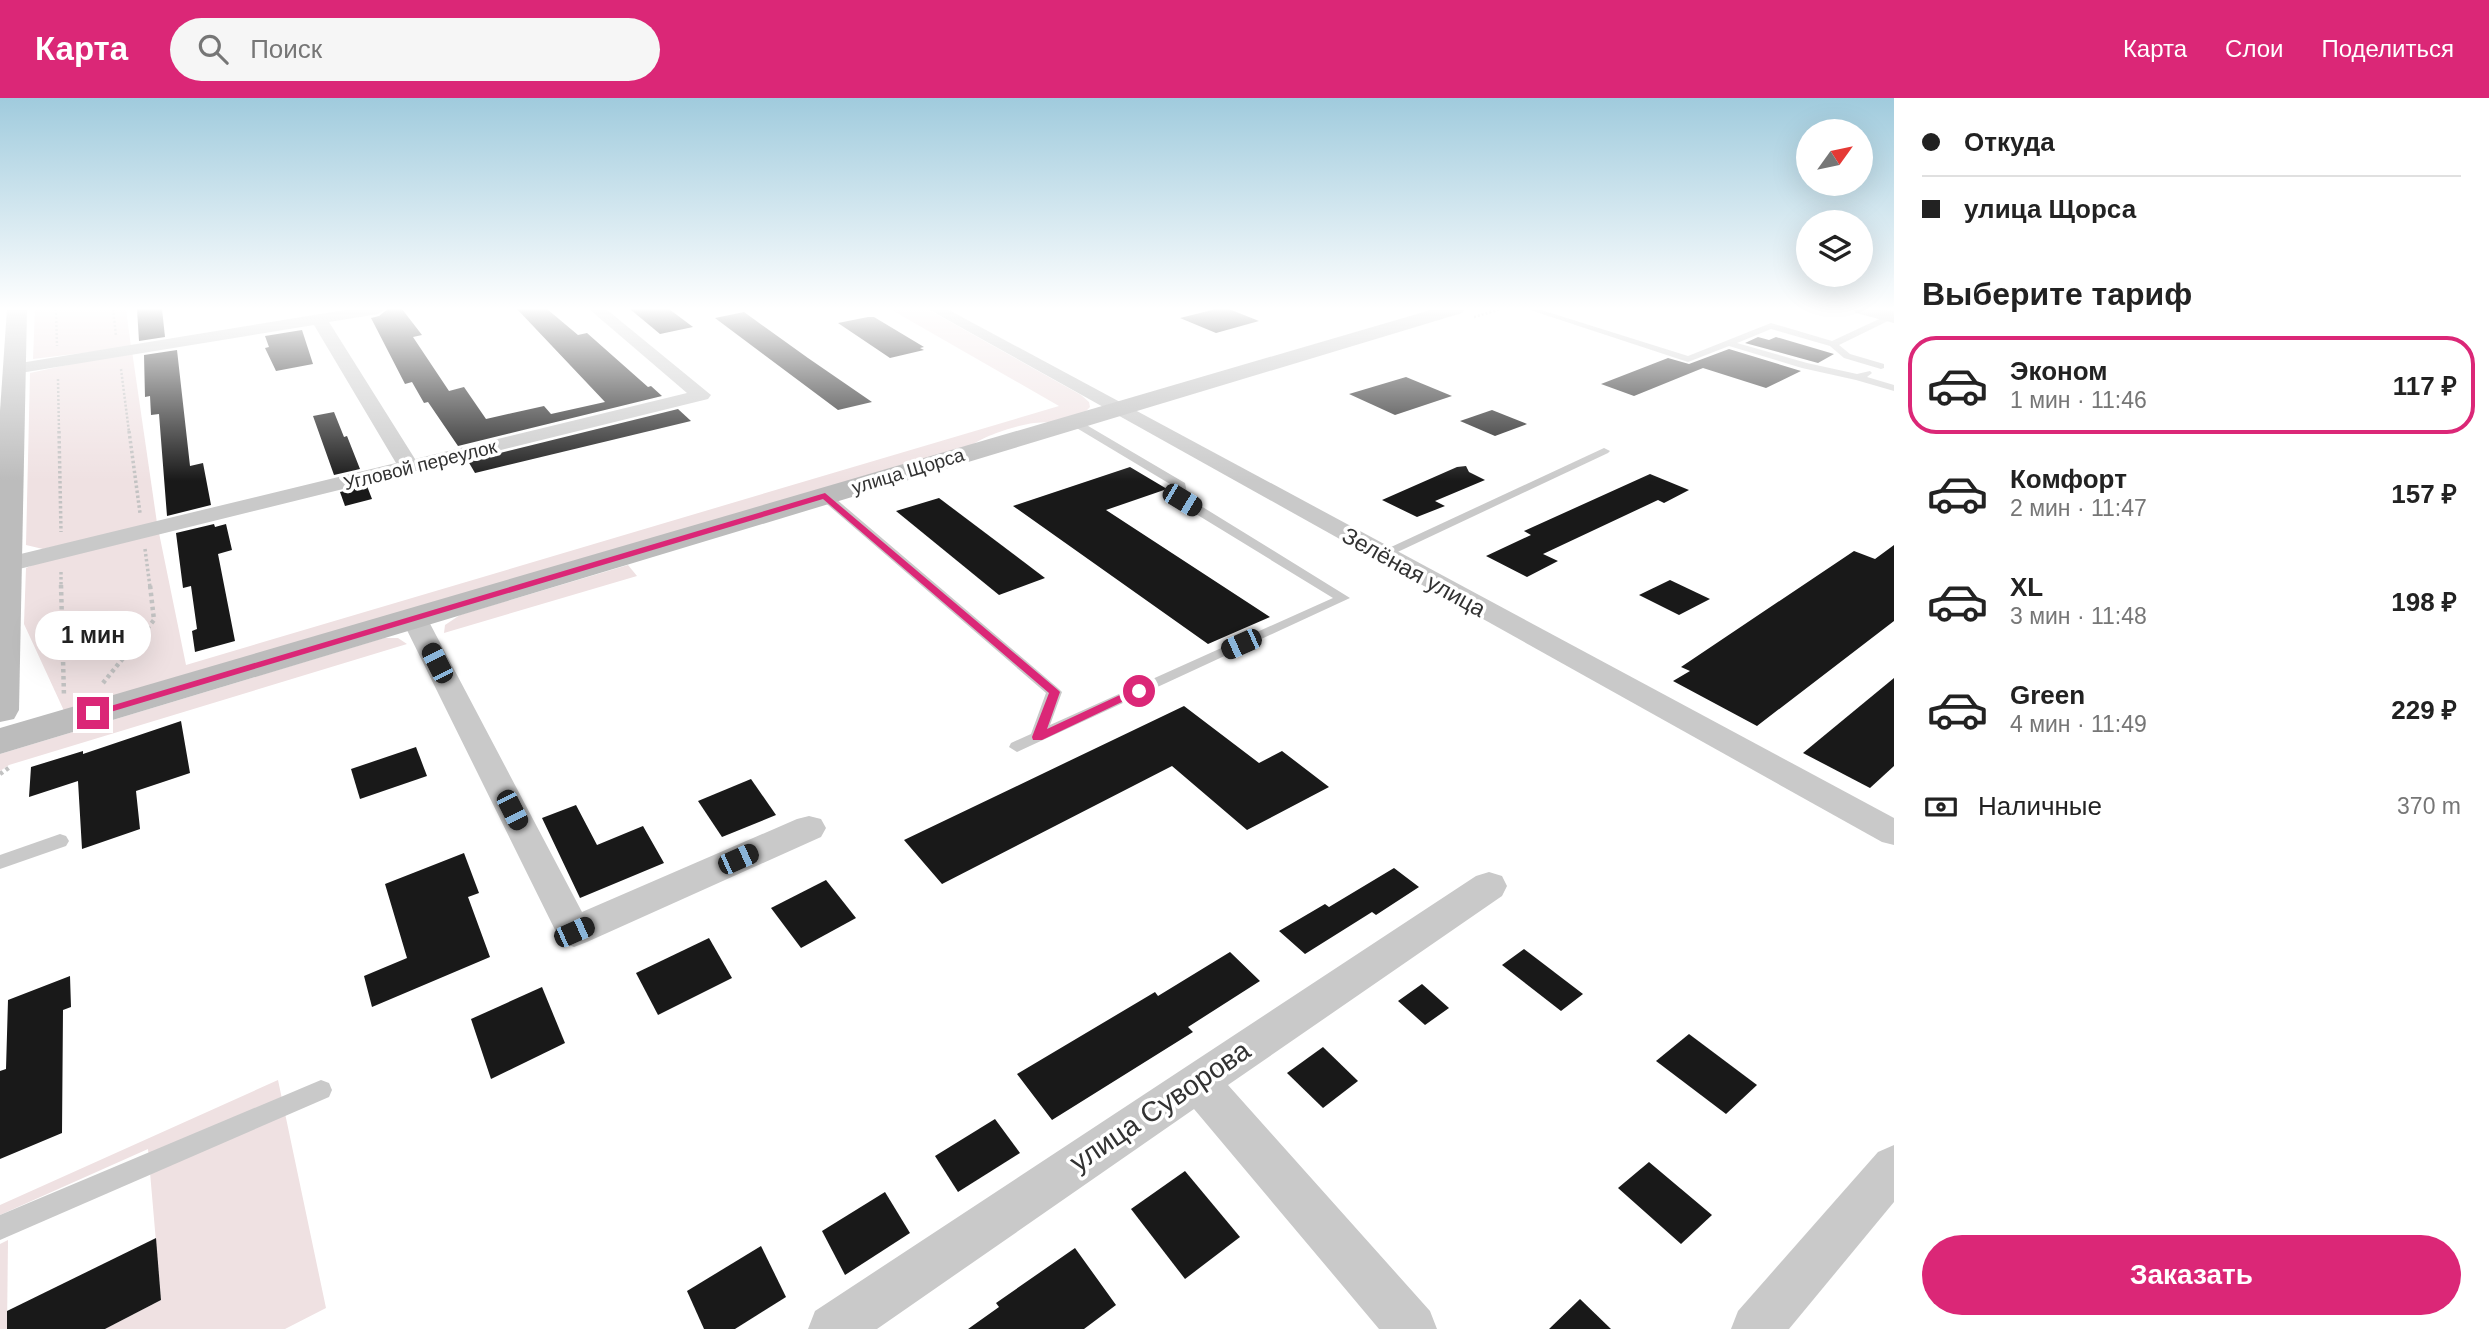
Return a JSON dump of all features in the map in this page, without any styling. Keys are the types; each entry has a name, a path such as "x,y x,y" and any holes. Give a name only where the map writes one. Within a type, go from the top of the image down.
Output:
{"street":[{"path":"0,710 3,601 7,565 6,416 10,366"},
{"path":"350,366 410,468"},
{"name":"Угловой переулок","path":"7,565 701,396 666,366"},
{"name":"Зелёная улица","path":"1039,366 1894,833"},
{"name":"улица Щорса","path":"0,741 1260,366"},
{"path":"414,618 574,932 809,828"},
{"name":"улица Суворова","path":"832,1329 1489,886"},
{"path":"1197,1081 1412,1329"},
{"path":"1756,1329 1894,1167"}],"lane":[{"path":"1807,366 1894,388"},
{"path":"1858,377 1880,366"},
{"path":"1017,747 1343,598 1182,500 1181,485 1074,422"},
{"path":"1382,554 1604,451"},
{"path":"825,496 1054,692 1038,737"},
{"path":"0,862 60,841"},
{"path":"0,1228 321,1090"}],"path":[{"path":"57,366 64,705"}],"shaded area":[{"path":"60,366 134,366 157,523 43,549 26,545 30,373"},
{"path":"990,366 1030,366 1081,395 1089,402 1090,407 1071,419 1009,429 969,448 65,713 24,624 26,568 42,561 159,533 186,665 1059,406"},
{"path":"628,565 637,576 444,633 445,625 460,615"},
{"path":"384,638 398,638 407,644 9,765 0,771 0,754"},
{"path":"278,1080 326,1308 285,1329 105,1329 161,1300 148,1149 0,1215 0,1205"},
{"path":"8,1240 7,1329 0,1329 0,1244"}],"building":[{"path":"144,366 179,366 190,466 203,463 211,505 167,516 159,414 151,415 150,396 145,397"},
{"path":"274,366 300,366 276,371"},
{"path":"396,366 433,366 449,391 464,387 486,419 544,406 551,414 605,402 571,366 625,366 662,396 458,446 428,402 424,403 412,382 405,384"},
{"path":"780,366 820,366 872,402 838,410"},
{"path":"1646,366 1786,366 1801,371 1766,388 1703,368 1634,396 1601,384"},
{"path":"1406,377 1452,396 1395,415 1349,394"},
{"path":"678,409 691,421 475,473 468,461"},
{"path":"1492,410 1527,424 1495,436 1460,421"},
{"path":"334,412 360,469 334,475 313,416"},
{"path":"1466,466 1469,472 1485,480 1435,501 1445,506 1417,517 1382,500 1457,467"},
{"path":"1130,467 1167,489 1106,510 1270,617 1208,644 1013,506"},
{"path":"1650,474 1689,490 1664,503 1658,500 1543,554 1558,561 1527,577 1486,556 1531,535 1524,531"},
{"path":"367,486 372,499 345,506 340,492"},
{"path":"939,498 1045,578 999,595 896,511"},
{"path":"214,524 215,527 226,524 232,550 218,554 235,641 195,652 192,631 197,629 191,586 183,588 176,533"},
{"path":"1894,545 1894,621 1757,726 1673,681 1690,671 1681,667 1854,551 1875,559"},
{"path":"1670,580 1710,599 1679,615 1639,595"},
{"path":"1894,678 1894,766 1870,788 1803,753"},
{"path":"1184,706 1259,763 1282,751 1329,787 1247,830 1172,766 942,884 904,840"},
{"path":"181,721 190,773 136,791 140,829 82,849 78,781 29,797 31,767 83,751 83,754"},
{"path":"416,747 427,776 360,799 351,769"},
{"path":"751,779 776,815 722,837 698,801"},
{"path":"576,805 597,845 643,826 664,863 580,898 542,818"},
{"path":"464,853 479,893 468,897 490,957 372,1007 364,976 407,958 385,884"},
{"path":"1394,868 1419,887 1376,915 1372,912 1305,954 1279,931 1325,904 1329,907"},
{"path":"826,880 856,918 801,948 771,908"},
{"path":"709,938 732,978 658,1015 636,973"},
{"path":"1524,949 1583,994 1561,1011 1502,965"},
{"path":"1230,952 1260,981 1188,1027 1193,1032 1052,1120 1017,1074 1155,992 1158,996"},
{"path":"70,976 71,1007 63,1010 62,1133 0,1159 0,1071 6,1069 8,1000"},
{"path":"1422,984 1449,1008 1425,1025 1398,1001"},
{"path":"542,987 565,1043 491,1079 471,1019"},
{"path":"1689,1034 1757,1085 1726,1114 1656,1061"},
{"path":"1323,1047 1358,1081 1323,1108 1287,1073"},
{"path":"995,1119 1020,1153 958,1192 935,1156"},
{"path":"1649,1162 1712,1215 1681,1244 1618,1188"},
{"path":"1185,1171 1240,1237 1185,1279 1131,1209"},
{"path":"885,1192 910,1233 845,1275 822,1231"},
{"path":"156,1238 161,1300 105,1329 7,1329 7,1311"},
{"path":"761,1246 786,1297 735,1329 704,1329 687,1291"},
{"path":"1075,1248 1116,1305 1084,1329 968,1329 999,1307 996,1303"},
{"path":"1580,1299 1611,1329 1549,1329"}],"route":[{"path":"93,713 825,496 1054,692 1038,737 1139,691"}]}
